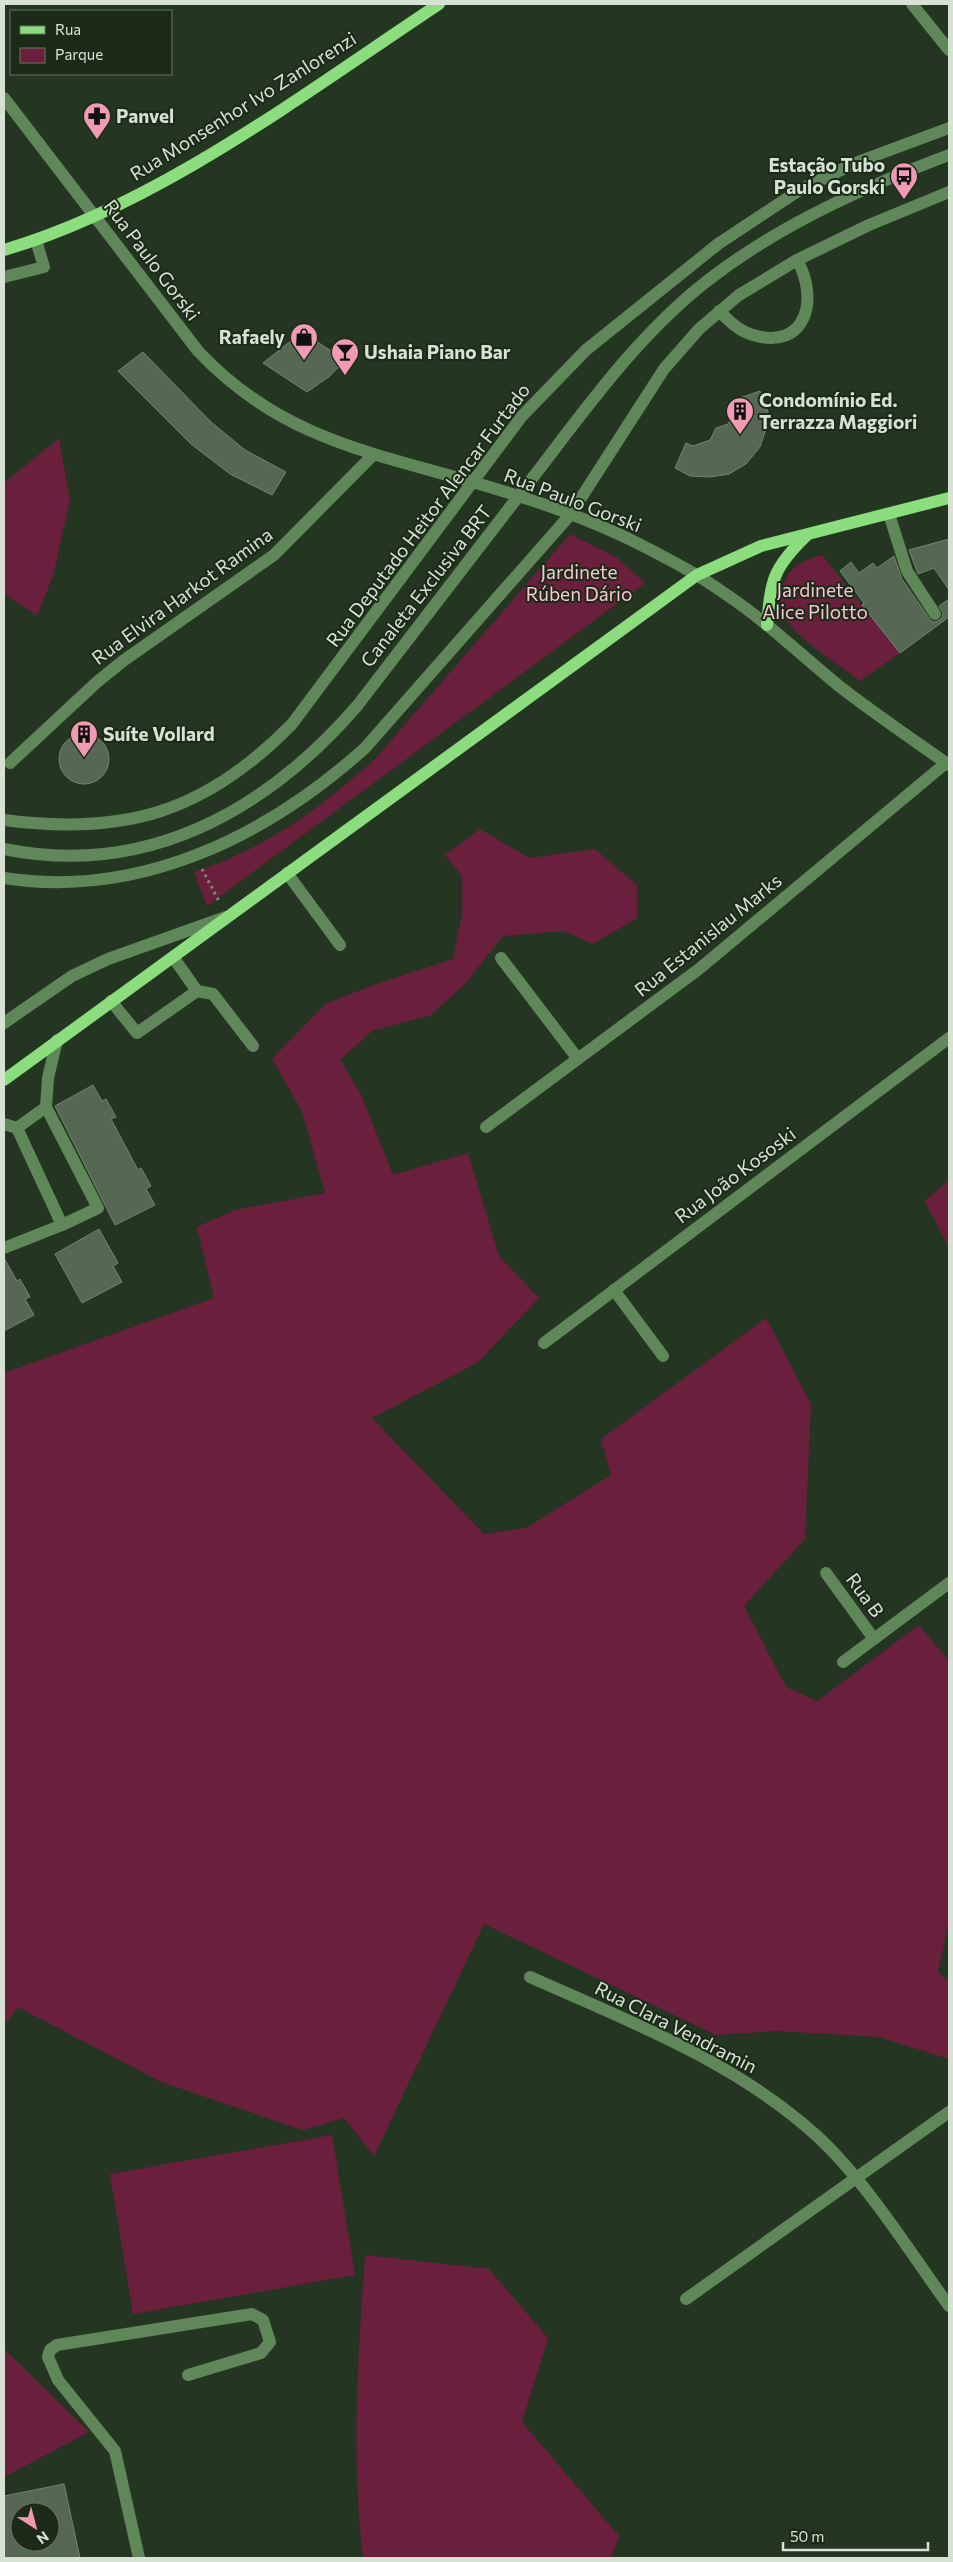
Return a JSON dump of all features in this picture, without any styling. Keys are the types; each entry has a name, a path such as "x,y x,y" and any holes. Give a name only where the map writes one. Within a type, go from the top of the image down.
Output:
{"main road":[{"name":"Rua Monsenhor Ivo Zanlorenzi","path":"4,250 36,240 94,216 205,157 439,4"},
{"path":"4,1080 697,575 728,559 762,546 949,498"},
{"path":"766,625 770,588 775,572 788,554 809,534"}],"street":[{"path":"912,4 949,50"},
{"name":"Rua Paulo Gorski","path":"4,98 180,328 218,372 260,404 288,422 340,444 475,483 565,513 643,546 697,575 766,625 856,699 947,764"},
{"name":"Rua Deputado Heitor Alencar Furtado","path":"4,820 69,826 110,824 151,815 195,799 230,779 266,752 314,698 475,483 522,416 563,372 607,332 718,244 789,196 826,176 949,128"},
{"name":"Canaleta Exclusiva BRT","path":"4,849 61,856 100,855 135,849 177,837 212,822 252,800 292,772 330,737 357,706 607,380 675,309 740,257 783,230 833,204 949,155"},
{"path":"4,878 27,882 80,883 126,877 163,868 228,841 300,801 336,774 365,748 565,513 664,369 699,329 719,311 766,277 797,260 862,228 949,192"},
{"path":"4,277 44,267 36,240"},
{"path":"719,311 736,327 752,335 770,338 792,331 805,315 809,301 808,284 797,260"},
{"name":"Rua Elvira Harkot Ramina","path":"10,763 97,682 123,661 274,555 373,455"},
{"path":"889,514 907,571 935,614"},
{"name":"Rua Estanislau Marks","path":"486,1127 699,969 947,764"},
{"path":"287,873 340,945"},
{"path":"4,1023 72,976 108,959 227,916"},
{"path":"173,957 198,991 213,994 253,1046"},
{"path":"501,958 578,1059"},
{"path":"111,1001 136,1032 198,991"},
{"name":"Rua João Kososki","path":"544,1343 949,1038"},
{"path":"4,1248 62,1225 98,1208 46,1107 48,1078 57,1040"},
{"path":"17,1128 46,1107"},
{"path":"4,1124 17,1128 62,1225"},
{"path":"614,1290 663,1356"},
{"name":"Rua B","path":"826,1573 874,1639"},
{"path":"843,1662 949,1583"},
{"name":"Rua Clara Vendramin","path":"530,1977 682,2048 757,2089 818,2137 856,2179 949,2306"},
{"path":"686,2299 949,2112"},
{"path":"139,2558 115,2451 58,2380 48,2358 50,2350 57,2345 252,2314 263,2320 270,2342 261,2353 188,2375"}],"path":[{"path":"195,856 227,916"}],"green space":[{"path":"59,438 70,500 53,576 37,616 4,593 4,483"},
{"name":"Jardinete Rúben Dário","path":"570,534 616,557 645,583 207,906 194,872 221,862 268,839 312,811 354,778 375,759"},
{"name":"Jardinete Alice Pilotto","path":"822,555 900,653 860,681 798,633 789,625 782,613 780,604 781,591 790,572 804,561"},
{"path":"480,829 529,858 595,849 637,885 637,918 593,944 564,931 503,936 464,985 431,1015 372,1031 340,1060 360,1092 393,1175 468,1153 499,1256 539,1298 477,1363 372,1418 484,1534 526,1528 611,1475 601,1439 766,1318 811,1404 805,1539 744,1606 786,1687 817,1701 919,1625 949,1661 949,1920 938,1972 949,1982 949,2059 879,2037 777,2031 716,2035 484,1924 374,2156 344,2118 303,2130 161,2082 18,2007 4,2025 4,1373 214,1298 197,1227 235,1210 325,1193 302,1111 272,1059 325,1004 371,986 453,959 462,914 462,876 445,855"},
{"path":"949,1180 949,1248 925,1201"},
{"path":"332,2135 355,2275 133,2314 110,2174"},
{"path":"365,2255 489,2269 548,2338 522,2422 619,2536 611,2558 363,2558 357,2483 357,2407"},
{"path":"4,2349 89,2432 4,2477"}],"building":[{"name":"Rafaely","path":"302,332 345,360 330,376 307,392 263,363"},
{"path":"143,352 211,422 245,450 286,472 272,495 230,474 191,444 118,371"},
{"name":"Condomínio Ed. Terrazza Maggiori","path":"760,391 768,412 768,423 760,447 746,464 729,474 710,477 690,476 675,468 686,443 693,446 710,440 716,428 728,424 737,408 734,400"},
{"path":"949,539 949,590 934,568 918,574 909,550"},
{"path":"894,556 902,579 931,621 936,622 942,618 943,613 939,606 949,599 949,617 900,653 862,605 864,603 840,571 851,562 859,573 873,563 877,568"},
{"name":"Suíte Vollard","path":"79,734 89,734 102,741 109,754 109,764 102,777 89,784 79,784 70,780 63,773 59,764 59,754 63,745 70,738"},
{"path":"93,1085 102,1101 106,1099 116,1117 111,1119 138,1170 141,1168 151,1186 146,1189 155,1205 115,1225 55,1106"},
{"path":"99,1229 118,1263 113,1266 122,1282 82,1303 55,1254"},
{"path":"4,1258 17,1281 20,1279 30,1297 25,1299 34,1315 4,1331"},
{"path":"64,2484 80,2558 4,2558 4,2496"}],"place":[{"name":"Panvel","path":"97,140"},
{"name":"Estação Tubo Paulo Gorski","path":"904,200"},
{"name":"Rafaely","path":"304,361"},
{"name":"Ushaia Piano Bar","path":"345,376"},
{"name":"Condomínio Ed. Terrazza Maggiori","path":"740,435"},
{"name":"Suíte Vollard","path":"84,758"}]}
